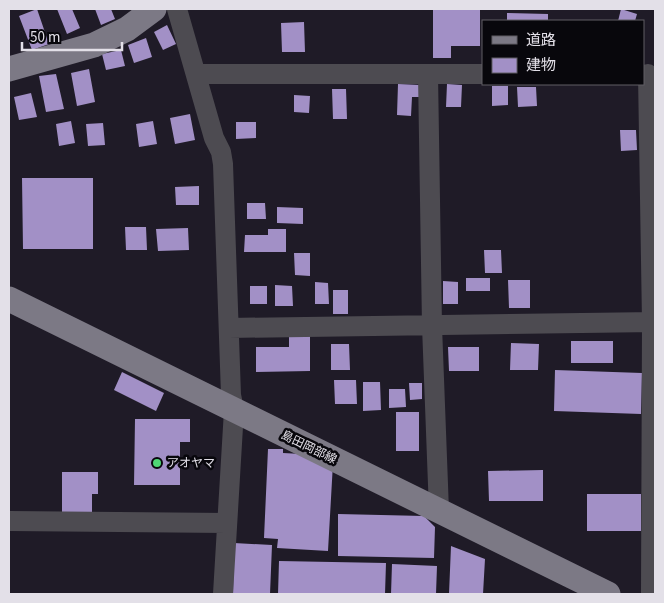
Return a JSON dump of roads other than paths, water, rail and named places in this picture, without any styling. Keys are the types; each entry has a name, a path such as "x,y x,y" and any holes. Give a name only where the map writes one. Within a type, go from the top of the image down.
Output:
{"main road":[{"path":"9,69 94,45 127,29 154,9"},
{"name":"島田岡部線","path":"9,299 608,594"}],"street":[{"path":"177,9 223,164 231,395 234,410 223,594"},
{"path":"196,74 482,74"},
{"path":"428,74 432,326 439,511"},
{"path":"649,74 654,322 651,594"},
{"path":"229,328 654,322"},
{"path":"9,521 227,523"}],"place":[{"name":"アオヤマ","path":"157,463"}]}
